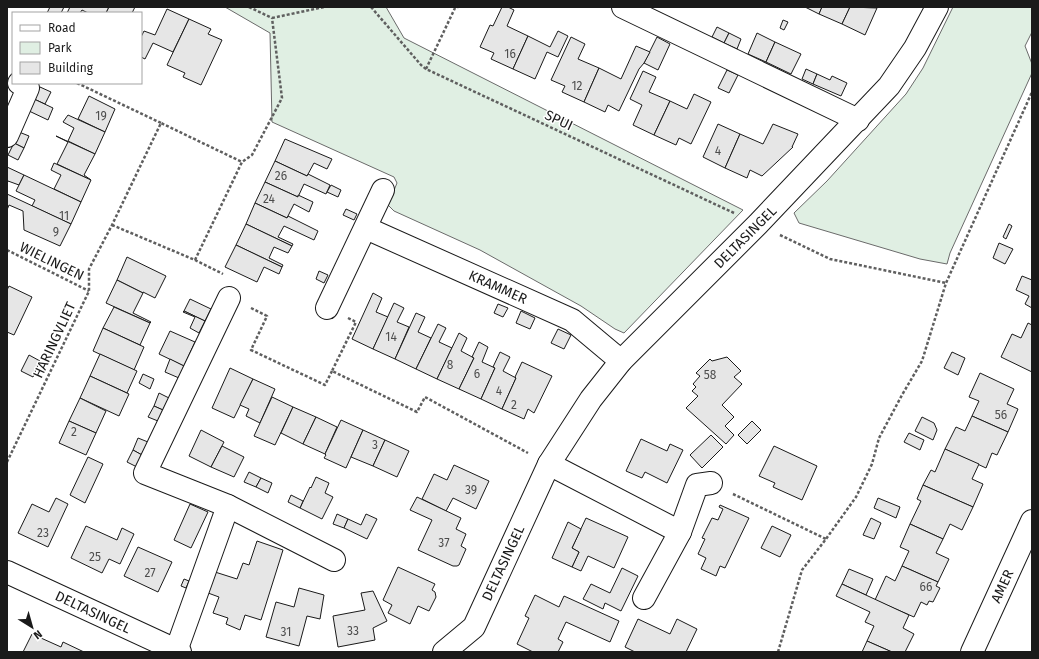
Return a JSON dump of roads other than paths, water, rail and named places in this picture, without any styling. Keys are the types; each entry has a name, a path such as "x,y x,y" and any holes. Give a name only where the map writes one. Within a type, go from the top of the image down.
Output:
{"street":[{"path":"623,7 858,120"},
{"name":"DELTASINGEL","path":"444,652 474,627 549,464 590,399 621,361 758,224 889,86 915,48 938,7"},
{"path":"7,136 28,88 21,84"},
{"path":"328,308 383,190"},
{"name":"KRAMMER","path":"366,228 572,320 621,361"},
{"path":"229,298 145,473 228,506 334,560"},
{"path":"549,464 680,532"},
{"path":"644,598 680,532 697,485 711,483"},
{"path":"178,651 228,506"},
{"name":"AMER","path":"972,652 1032,521"},
{"name":"DELTASINGEL","path":"7,572 178,651"}]}
